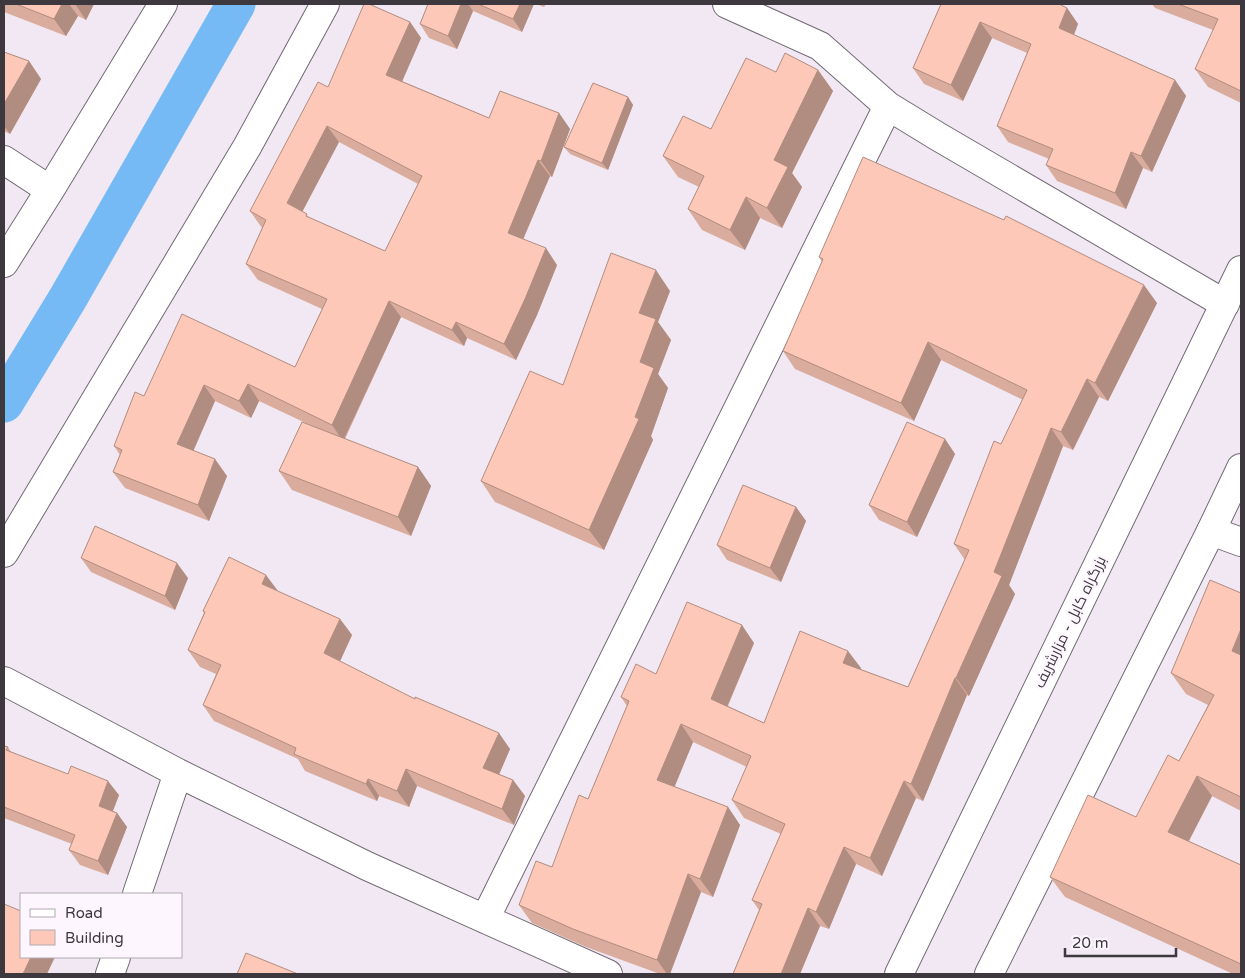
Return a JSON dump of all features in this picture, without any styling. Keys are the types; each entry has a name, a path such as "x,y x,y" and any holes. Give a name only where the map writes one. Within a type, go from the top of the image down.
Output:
{"main road":[{"path":"4,263 163,4"},
{"path":"4,553 247,147 325,4"},
{"path":"727,4 820,46 888,106 1225,304"},
{"path":"485,919 888,106"},
{"path":"4,160 50,190"},
{"name":"بزرگراه کابل - مزارشریف","path":"900,974 1241,270"},
{"path":"988,974 1241,468"},
{"path":"1211,531 1241,542"},
{"path":"4,681 178,773 367,866 608,974"},
{"path":"137,893 178,773"},
{"path":"110,974 116,958"}],"building":[{"path":"16,4 62,4 54,19"},
{"path":"364,4 369,4 410,22 386,75 489,118 500,91 559,113 541,161 538,160 508,233 546,248 504,344 456,322 452,330 389,301 332,425 248,384 239,401 204,385 177,444 215,459 198,505 113,472 122,450 114,446 135,392 144,396 182,314 295,367 327,299 246,264 266,220 250,211 318,82 328,87","holes":["327,126 422,176 385,251 306,216 307,214 287,203"]},
{"path":"428,4 461,4 448,36 420,24"},
{"path":"478,4 520,4 513,19"},
{"path":"941,4 1059,4 1067,8 1059,28 1175,80 1141,156 1131,152 1115,193 1046,165 1053,149 997,126 1031,44 980,22 951,85 913,68"},
{"path":"1178,4 1241,4 1241,91 1195,69 1218,19"},
{"path":"4,52 29,61 4,104"},
{"path":"785,53 818,70 774,160 788,167 767,208 746,197 730,230 688,209 704,176 663,156 683,116 711,129 746,58 776,72"},
{"path":"593,83 628,97 602,163 564,147"},
{"path":"863,157 1004,220 1006,216 1144,285 1095,383 1087,379 1061,432 1051,428 994,572 1002,576 955,678 911,784 904,781 870,858 844,847 816,912 808,908 781,974 733,974 762,904 752,900 785,824 732,800 751,756 681,724 657,780 728,807 700,879 688,874 657,960 573,929 519,905 536,861 552,867 579,795 588,799 629,701 621,697 636,664 656,674 687,602 742,625 711,699 764,723 800,631 848,651 843,663 908,687 969,550 954,544 994,441 1001,444 1027,390 928,342 901,403 783,351 823,259 819,257"},
{"path":"611,253 656,270 639,313 656,319 640,362 654,368 635,417 639,419 589,530 481,481 530,371 563,385"},
{"path":"302,422 418,467 398,517 279,471"},
{"path":"907,422 945,439 907,522 869,505"},
{"path":"743,485 796,507 770,568 717,545"},
{"path":"95,526 177,563 165,596 81,558"},
{"path":"229,557 266,575 262,584 340,619 324,653 415,699 415,697 499,733 483,768 513,780 502,809 406,769 397,791 368,779 366,784 294,754 296,748 203,705 221,665 188,650 205,612 203,611"},
{"path":"1210,580 1241,593 1241,629 1232,651 1241,655 1241,797 1197,776 1168,832 1241,865 1241,964 1050,877 1088,795 1136,817 1168,755 1179,761 1214,695 1171,673"},
{"path":"4,746 8,747 6,750 68,774 71,766 108,781 99,806 117,813 98,861 69,850 75,835 4,807"},
{"path":"4,904 20,911 20,958 31,958 23,974 4,974"},
{"path":"246,953 298,974 237,974"}],"waterway":[{"path":"4,403 68,298 236,4"}]}
